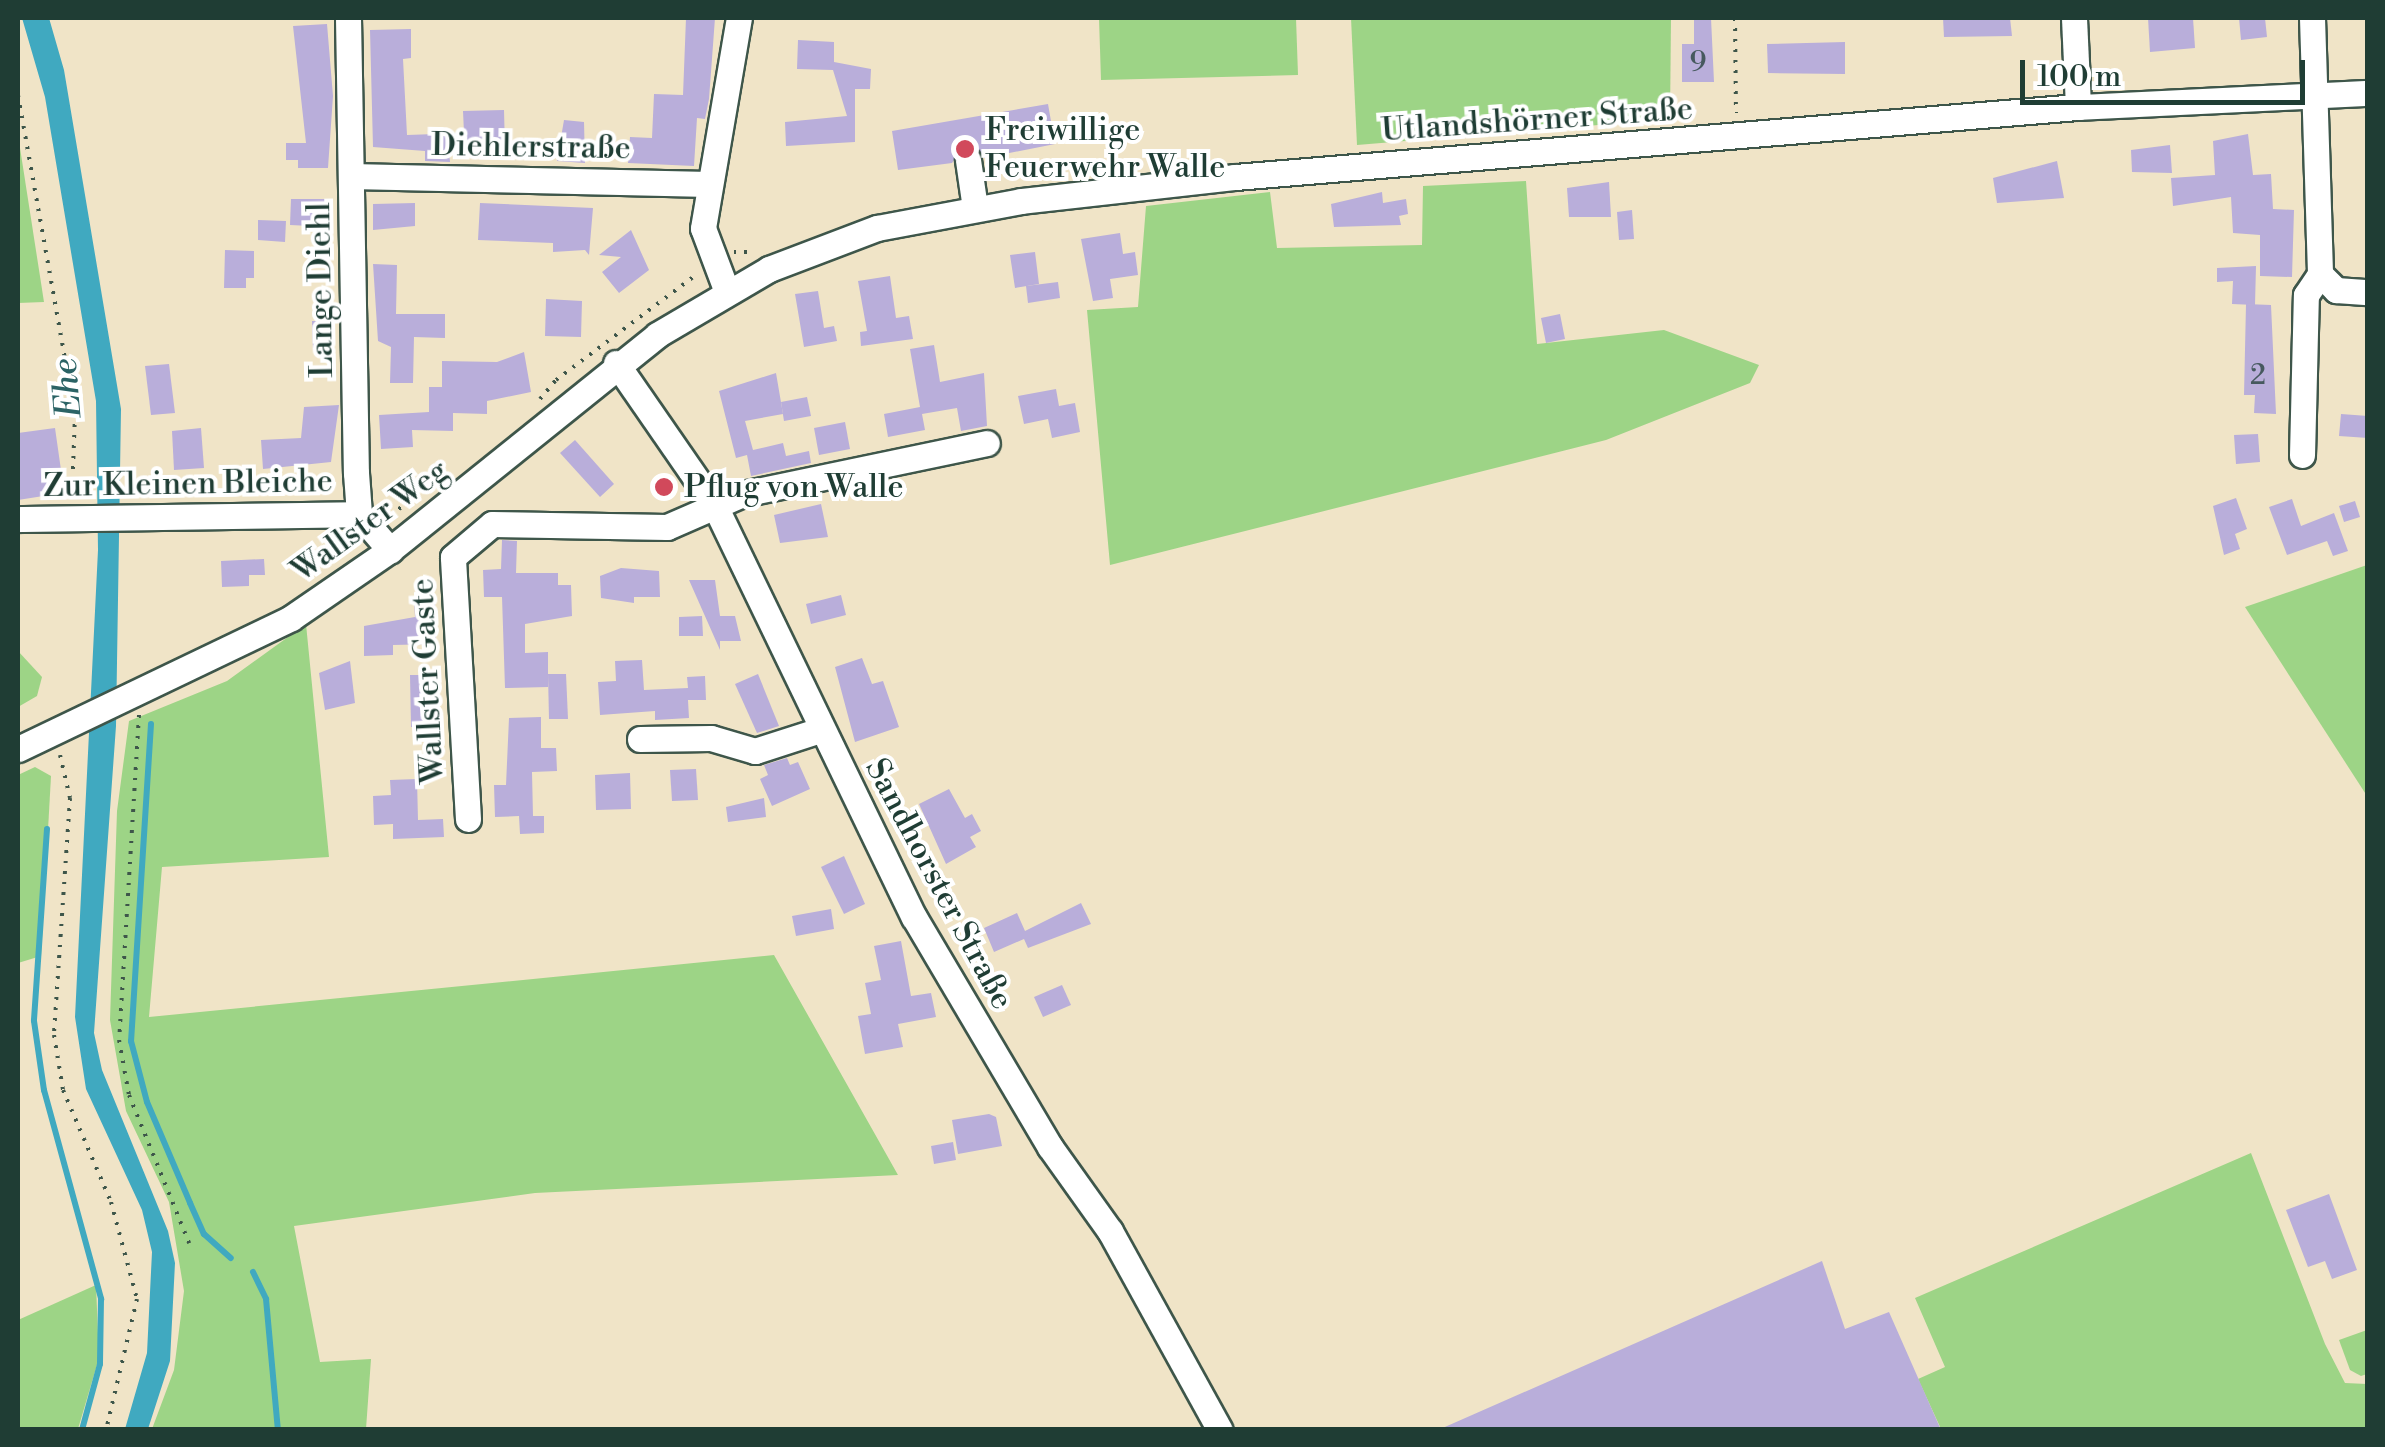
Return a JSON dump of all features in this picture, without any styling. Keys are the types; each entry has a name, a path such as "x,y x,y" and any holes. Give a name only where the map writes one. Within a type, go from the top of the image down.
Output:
{"street":[{"name":"Lange Diehl","path":"348,18 359,514"},
{"path":"727,292 712,263 703,228 739,18"},
{"path":"2074,18 2078,107"},
{"path":"2302,455 2306,295 2320,274 2312,18"},
{"name":"Utlandshörner Straße","path":"727,292 824,245 975,208 1235,177 2078,107 2368,93"},
{"path":"968,160 975,208"},
{"name":"Diehlerstraße","path":"352,176 708,184"},
{"path":"2320,274 2336,290 2368,292"},
{"name":"Wallster Weg","path":"18,748 291,618 390,550 609,353 727,292"},
{"name":"Sandhorster Straße","path":"609,353 715,506 820,730 914,917 1050,1147 1110,1231 1220,1430"},
{"name":"Wallster Gaste","path":"468,819 453,557 492,524 667,527 743,494 987,443"},
{"path":"359,514 390,550"},
{"name":"Zur Kleinen Bleiche","path":"18,519 359,514"},
{"path":"640,739 711,738 754,751 820,730"}],"path":[{"path":"1734,18 1739,137"},
{"path":"18,95 76,414 73,518"},
{"path":"609,353 712,263"},
{"path":"148,689 140,712 132,766 118,1014 130,1095 190,1243"},
{"path":"51,732 68,770 70,798 54,1035 63,1090 111,1202 137,1299 106,1430"}],"green space":[{"path":"1099,18 1296,18 1298,75 1101,80"},
{"path":"1351,18 1671,18 1670,119 1357,145"},
{"path":"18,135 44,302 18,303"},
{"path":"1526,181 1537,344 1664,330 1759,365 1750,383 1606,440 1110,565 1087,310 1138,307 1146,206 1270,192 1277,248 1422,245 1423,186"},
{"path":"2368,565 2367,796 2245,607"},
{"path":"306,624 329,857 162,867 149,1017 774,955 898,1175 535,1193 294,1226 320,1362 371,1359 366,1429 152,1429 174,1370 184,1291 169,1202 126,1111 110,1020 117,811 129,721 227,681"},
{"path":"18,651 42,677 37,696 18,707"},
{"path":"35,767 51,776 41,956 18,963 18,775"},
{"path":"2251,1153 2325,1344 2345,1383 2367,1384 2367,1429 1941,1429 1918,1379 1945,1367 1915,1298"},
{"path":"96,1285 99,1358 78,1429 18,1429 18,1320"},
{"path":"2367,1330 2367,1374 2361,1376 2350,1370 2339,1340"}],"water":[{"path":"22,18 49,18 64,70 121,409 116,726 94,1033 102,1070 168,1231 175,1263 170,1361 148,1429 125,1429 147,1353 152,1252 142,1210 86,1089 75,1017 98,550 96,401 45,97"}],"building":[{"path":"686,18 715,18 709,99 705,119 697,118 694,166 628,163 630,137 652,138 654,94 683,95"},
{"path":"1694,18 1711,18 1714,82 1682,82 1682,44 1694,44"},
{"path":"1943,18 2010,18 2012,36 1944,37"},
{"path":"2148,18 2193,18 2195,48 2150,52"},
{"path":"2239,18 2265,18 2267,37 2241,40"},
{"path":"327,24 333,96 328,168 298,168 298,160 286,160 286,143 306,143 293,26"},
{"path":"411,29 411,58 403,59 407,135 464,133 463,111 504,110 505,148 449,150 450,162 425,161 425,151 373,147 370,30"},
{"path":"798,40 834,42 834,62 871,69 870,89 855,89 855,142 786,146 785,122 847,116 833,70 797,69"},
{"path":"1845,42 1845,74 1768,73 1767,44"},
{"path":"1048,104 1055,144 984,158 965,144 952,163 898,170 892,131"},
{"path":"564,120 584,122 585,163 557,161"},
{"path":"2248,134 2253,175 2271,174 2273,209 2294,210 2292,277 2260,276 2260,235 2233,233 2231,197 2173,206 2171,178 2215,175 2213,141"},
{"path":"2170,145 2172,173 2132,172 2131,150"},
{"path":"2057,161 2064,198 1997,203 1993,178"},
{"path":"1609,182 1611,217 1569,217 1567,188"},
{"path":"1382,192 1383,203 1406,199 1408,214 1399,216 1401,225 1334,227 1331,204"},
{"path":"291,199 333,199 332,227 290,225"},
{"path":"415,203 415,226 373,230 373,204"},
{"path":"480,203 593,208 589,255 585,250 553,252 553,243 478,240"},
{"path":"1632,210 1634,239 1619,240 1617,212"},
{"path":"258,220 286,221 285,242 258,240"},
{"path":"631,230 649,270 619,293 602,272 621,257 599,255"},
{"path":"1120,233 1123,254 1135,252 1138,275 1110,279 1113,298 1093,301 1081,239"},
{"path":"225,250 254,251 254,278 246,278 246,288 224,288"},
{"path":"1035,252 1039,284 1015,288 1010,255"},
{"path":"373,264 397,265 396,314 445,314 445,338 414,337 413,383 390,383 391,347 378,341"},
{"path":"2256,266 2255,305 2232,304 2233,281 2217,282 2217,268"},
{"path":"890,276 896,318 909,316 913,339 861,346 860,332 867,331 858,281"},
{"path":"1058,282 1060,298 1028,303 1026,286"},
{"path":"818,291 824,328 834,326 837,341 804,347 795,294"},
{"path":"546,299 582,301 581,337 545,336"},
{"path":"2246,304 2271,305 2276,414 2254,413 2255,395 2244,395"},
{"path":"1560,314 1565,339 1546,343 1541,318"},
{"path":"312,321 334,321 334,349 313,350"},
{"path":"934,345 940,382 984,373 987,426 961,431 957,408 922,414 925,430 888,437 884,414 920,407 910,349"},
{"path":"524,352 531,392 487,401 487,414 453,413 453,431 412,430 413,447 381,449 379,415 429,412 429,387 442,387 442,361 497,362"},
{"path":"169,364 175,413 151,415 145,366"},
{"path":"776,373 783,414 745,421 753,450 783,443 786,456 809,451 811,463 751,476 747,455 736,458 719,391"},
{"path":"1056,389 1059,406 1075,403 1080,432 1052,438 1048,419 1024,424 1018,396"},
{"path":"807,397 811,416 784,421 781,402"},
{"path":"339,405 331,462 263,469 261,440 301,438 304,407"},
{"path":"2341,414 2368,416 2368,438 2339,436"},
{"path":"845,422 850,449 819,455 814,428"},
{"path":"55,428 62,477 54,478 56,494 18,500 18,433"},
{"path":"201,428 204,468 174,470 172,431"},
{"path":"2258,434 2260,462 2236,464 2234,435"},
{"path":"575,440 614,484 600,497 560,453"},
{"path":"2236,498 2247,529 2235,534 2240,549 2224,555 2213,506"},
{"path":"2292,499 2301,526 2334,513 2348,551 2333,556 2327,541 2287,555 2269,507"},
{"path":"2355,501 2360,517 2344,522 2339,506"},
{"path":"821,504 828,537 780,543 774,515"},
{"path":"502,540 517,541 516,573 558,573 558,585 571,585 572,616 525,624 525,653 548,652 548,687 505,688 502,597 484,597 483,570 501,569"},
{"path":"264,559 265,575 249,575 249,586 222,587 221,561"},
{"path":"621,568 659,571 660,597 634,597 634,603 601,598 600,576"},
{"path":"689,580 715,580 720,616 735,616 741,641 720,641 720,650"},
{"path":"841,595 846,615 811,624 806,604"},
{"path":"414,600 435,600 436,644 393,645 393,655 364,656 364,626 415,617"},
{"path":"702,616 703,636 679,636 679,617"},
{"path":"862,658 872,684 883,681 899,727 855,742 835,667"},
{"path":"642,660 644,690 688,688 687,677 705,676 706,700 688,700 689,718 655,720 655,711 600,715 598,682 616,681 615,661"},
{"path":"350,661 355,703 325,710 319,673"},
{"path":"548,674 566,674 568,719 549,719"},
{"path":"758,674 779,726 757,733 735,684"},
{"path":"410,675 437,675 437,726 411,727"},
{"path":"541,717 541,748 556,748 557,771 532,772 533,816 544,816 544,833 520,834 519,816 495,817 494,785 506,785 509,718"},
{"path":"787,758 790,765 798,762 810,789 772,806 760,779 768,775 764,765"},
{"path":"696,769 698,800 672,801 670,770"},
{"path":"630,773 631,809 596,810 595,775"},
{"path":"417,779 418,820 443,819 444,837 393,839 393,824 374,825 373,796 391,795 390,780"},
{"path":"949,789 965,818 972,814 981,831 970,837 976,847 946,864 919,804"},
{"path":"764,798 766,817 728,822 726,807"},
{"path":"844,856 865,904 844,914 821,867"},
{"path":"1081,903 1091,924 1028,948 1024,939 994,952 984,928 1017,913 1025,931"},
{"path":"831,909 834,929 796,936 792,916"},
{"path":"901,941 911,996 931,993 936,1017 898,1024 903,1047 865,1054 858,1016 871,1014 865,983 881,980 874,946"},
{"path":"1062,985 1071,1005 1043,1017 1034,997"},
{"path":"989,1114 996,1117 1002,1146 958,1154 952,1120"},
{"path":"953,1142 956,1160 934,1164 931,1146"},
{"path":"2329,1194 2357,1270 2332,1279 2325,1261 2308,1267 2286,1210"},
{"path":"1822,1261 1845,1329 1889,1312 1941,1430 1438,1430"}],"waterway":[{"path":"151,724 131,1041 147,1102 204,1234 231,1258"},
{"path":"47,829 34,1021 44,1090 101,1299 100,1364 82,1430"},
{"path":"253,1272 266,1299 278,1430"}],"place":[{"name":"Freiwillige Feuerwehr Walle","path":"965,149"},
{"name":"Pflug von Walle","path":"664,487"}],"water label":[{"name":"Ehe","path":"68,388"}]}
